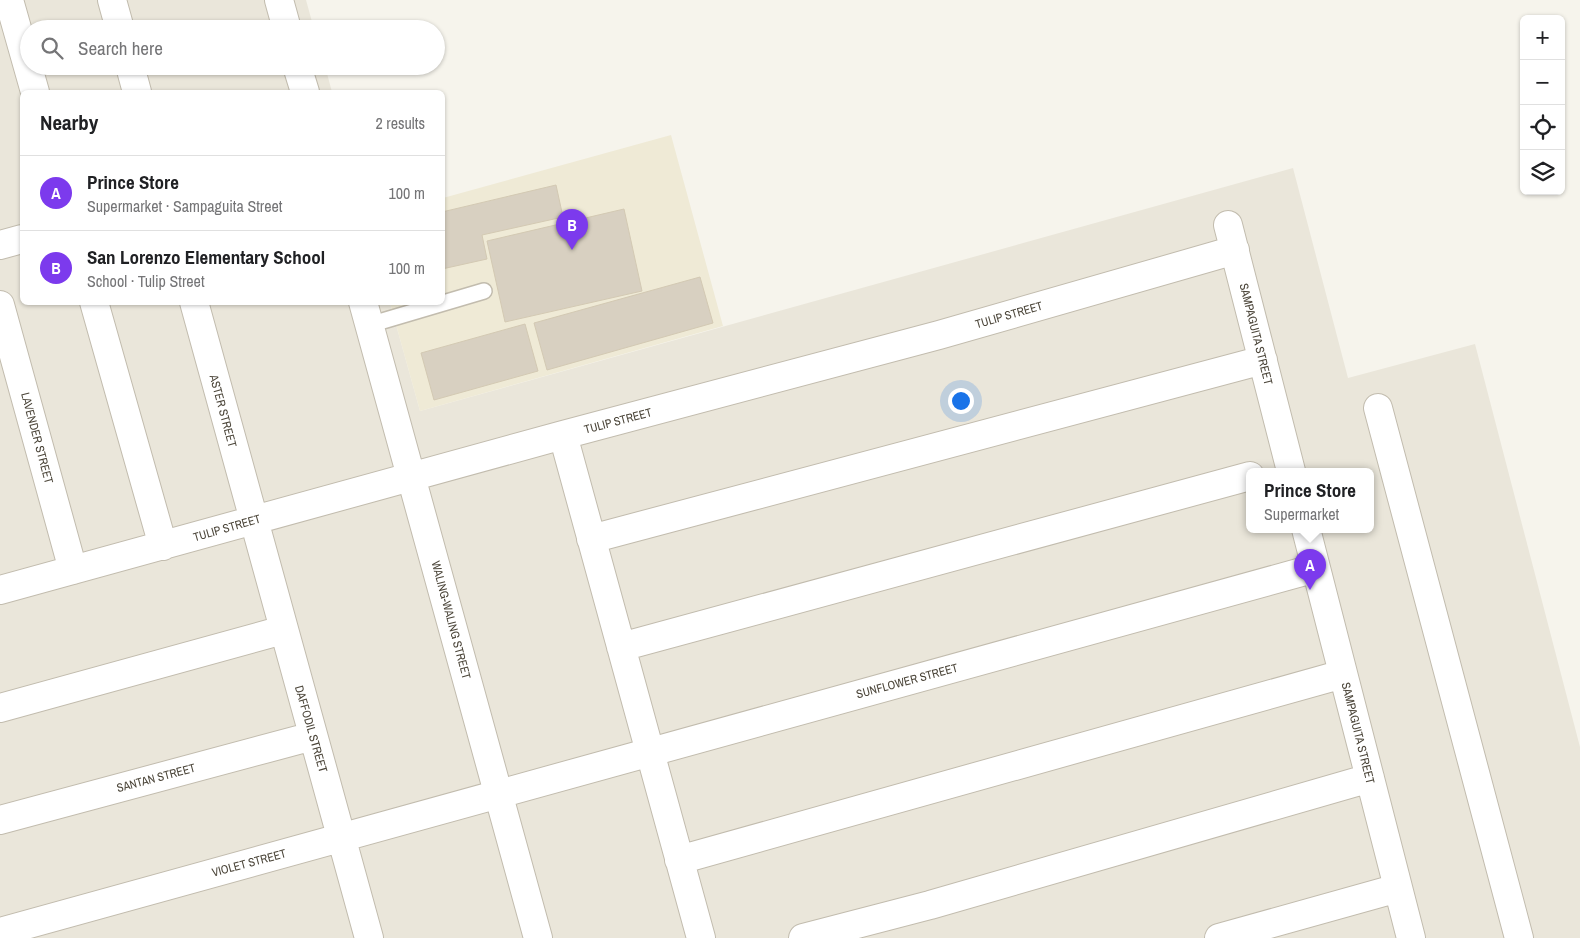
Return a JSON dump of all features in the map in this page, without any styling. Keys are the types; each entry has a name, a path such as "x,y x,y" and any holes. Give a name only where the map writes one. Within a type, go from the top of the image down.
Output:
{"street":[{"path":"9,0 20,39"},
{"path":"112,0 118,20"},
{"path":"279,0 285,20"},
{"path":"30,75 34,90"},
{"path":"132,75 136,90"},
{"path":"300,75 304,90"},
{"name":"SAMPAGUITA STREET","path":"1232,237 1263,360 1283,468"},
{"name":"TULIP STREET","path":"0,590 563,435 930,338 1232,237"},
{"path":"0,245 20,240"},
{"name":"LAVENDER STREET","path":"0,305 73,570"},
{"path":"95,305 163,546"},
{"name":"ASTER STREET","path":"195,305 253,520"},
{"name":"WALING-WALING STREET","path":"366,314 538,938"},
{"path":"591,539 1263,360"},
{"path":"1378,408 1519,938"},
{"path":"563,435 701,938"},
{"path":"621,647 1246,477"},
{"name":"DAFFODIL STREET","path":"253,520 369,938"},
{"name":"SAMPAGUITA STREET","path":"1307,533 1411,938"},
{"name":"SUNFLOWER STREET","path":"498,794 1316,568"},
{"path":"0,708 283,630"},
{"path":"680,860 1343,674"},
{"name":"SANTAN STREET","path":"0,820 313,736"},
{"path":"803,938 930,905 1370,778"},
{"name":"VIOLET STREET","path":"0,932 498,794"},
{"path":"1219,938 1398,888"}],"lane":[{"path":"445,299 484,291"},
{"path":"366,314 412,305"}],"shaded area":[{"path":"0,0 306,0 312,20 20,20 20,75 327,75 331,90 20,90 20,305 391,305 420,411 1293,168 1348,378 1475,344 1580,747 1580,938 0,938"},
{"path":"671,135 723,326 420,411 391,305 445,305 445,197"}],"building":[{"path":"556,185 563,217 482,235 487,259 445,268 445,211"},
{"path":"624,209 642,291 505,322 487,241"},
{"path":"700,277 713,323 547,370 534,323"},
{"path":"525,324 538,371 434,400 421,353"}],"place":[{"name":"San Lorenzo Elementary School","path":"572,250"},
{"name":"Prince Store","path":"1310,590"}]}
